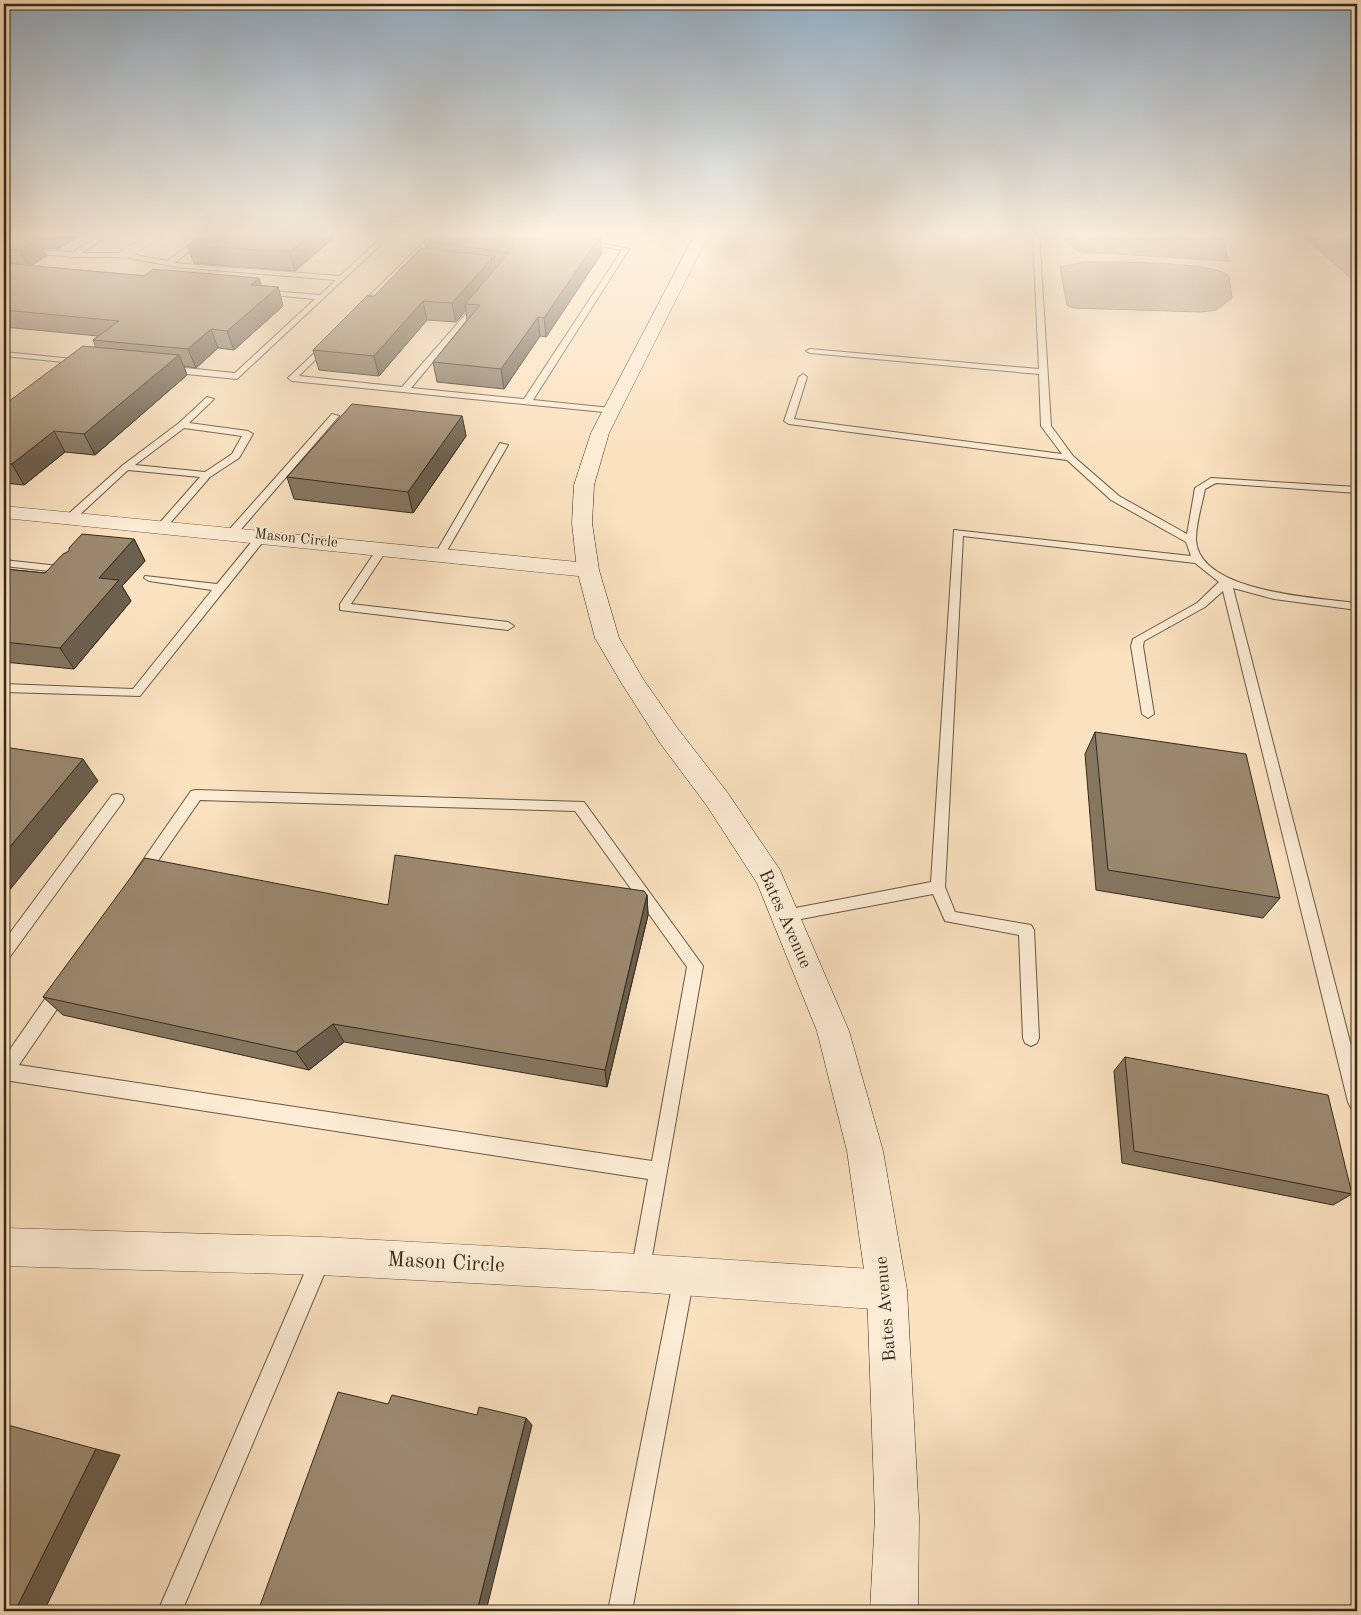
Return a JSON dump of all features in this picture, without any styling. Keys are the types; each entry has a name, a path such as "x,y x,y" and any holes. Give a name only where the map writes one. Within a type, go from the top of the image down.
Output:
{"street":[{"name":"Bates Avenue","path":"663,309 600,433 584,485 582,523 588,570 607,638 634,684 669,736 717,799 770,878 833,1031 865,1151 887,1290 897,1517 894,1611"},
{"name":"Mason Circle","path":"4,512 232,533 588,570"},
{"name":"Mason Circle","path":"4,1247 321,1256 640,1273 887,1290"}],"lane":[{"path":"159,368 236,376 308,309"},
{"path":"354,316 361,309"},
{"path":"404,390 472,309"},
{"path":"528,402 587,309"},
{"path":"1040,309 1046,426 1070,458 1115,498 1191,540"},
{"path":"333,337 292,378 610,411"},
{"path":"810,351 1044,372"},
{"path":"4,354 91,362"},
{"path":"803,377 789,421 1070,458"},
{"path":"70,518 126,468 182,425 210,399"},
{"path":"232,533 335,416"},
{"path":"160,527 207,475 236,456 248,434 182,425"},
{"path":"440,554 503,445"},
{"path":"126,468 207,475"},
{"path":"1198,560 1191,540 1200,488 1214,480 1357,490"},
{"path":"1031,1038 1026,930 950,917 938,887 958,532 1198,560 1226,582 1274,596 1357,606"},
{"path":"4,688 136,693 262,536"},
{"path":"383,548 344,607 508,626"},
{"path":"4,563 76,571"},
{"path":"149,578 220,588"},
{"path":"1148,714 1137,646 1139,639 1201,605 1226,582"},
{"path":"1226,582 1357,1102"},
{"path":"134,884 196,795 579,806 695,966 640,1273"},
{"path":"4,953 117,799"},
{"path":"785,916 938,887"},
{"path":"72,974 4,1072 658,1171"},
{"path":"170,1611 321,1256"},
{"path":"620,1611 684,1276"}],"shaded area":[{"path":"1117,309 1217,309 1201,312"}],"building":[{"path":"252,309 227,331 211,329 188,349 93,340 119,321 4,310"},
{"path":"354,309 416,309 374,356 313,350"},
{"path":"476,309 550,309 544,318 538,317 501,369 433,362"},
{"path":"83,346 179,355 84,434 54,431 12,464 4,463 4,405"},
{"path":"352,404 462,416 408,492 287,477"},
{"path":"82,534 134,539 99,578 119,580 60,648 4,642 4,569 45,573 63,554 69,551 69,548"},
{"path":"1095,732 1246,754 1280,898 1108,870"},
{"path":"4,747 83,759 4,854"},
{"path":"395,855 644,891 647,895 605,1070 333,1024 296,1052 43,997 145,858 388,905"},
{"path":"1125,1057 1328,1095 1352,1194 1134,1151"},
{"path":"338,1392 388,1404 392,1395 477,1415 479,1407 526,1418 477,1611 258,1611"},
{"path":"4,1424 96,1449 15,1611 4,1611"}]}
